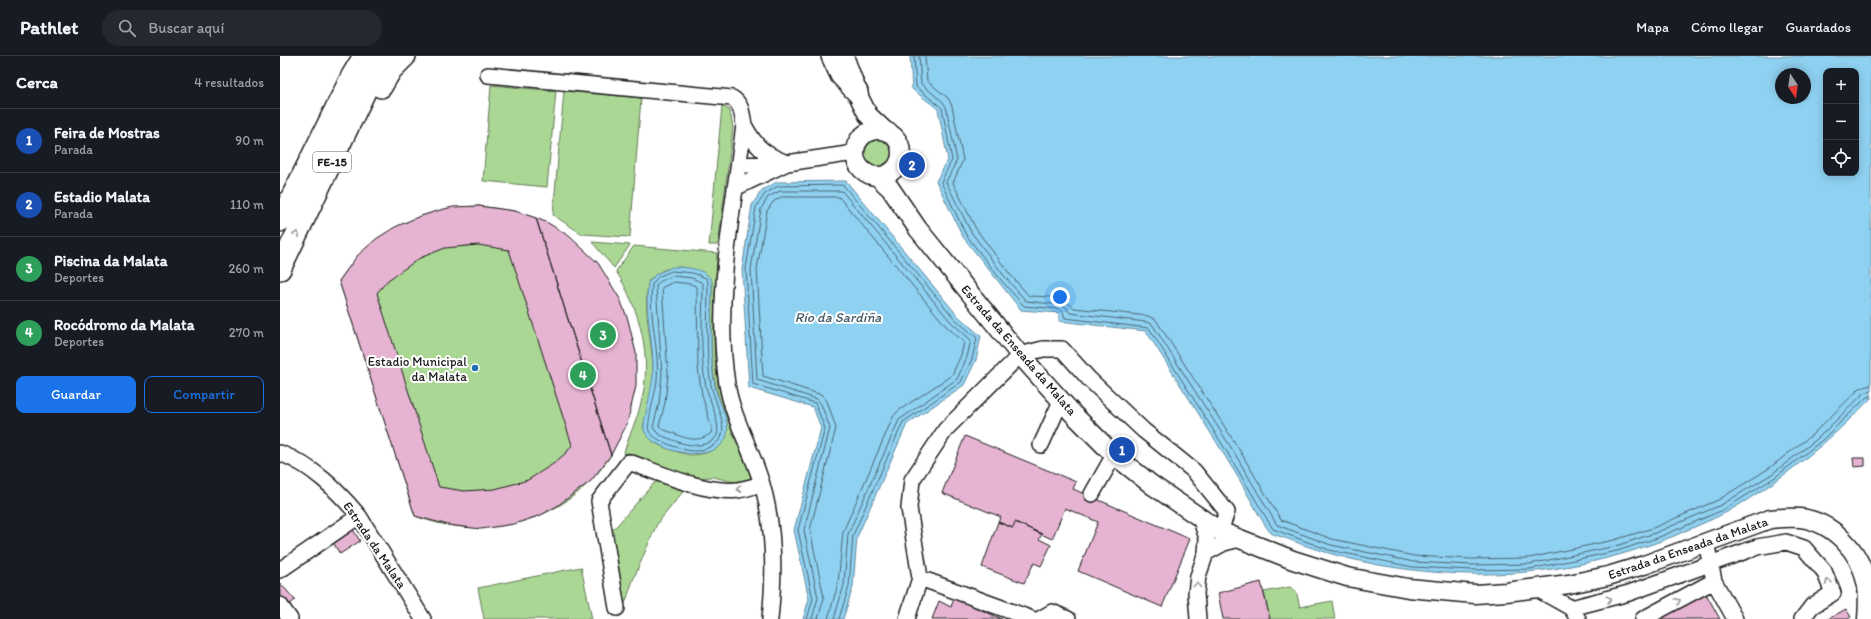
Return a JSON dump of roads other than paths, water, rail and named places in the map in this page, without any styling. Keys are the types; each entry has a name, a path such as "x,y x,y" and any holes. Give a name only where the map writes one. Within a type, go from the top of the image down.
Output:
{"highway":[{"path":"303,176 315,136 351,56"},
{"name":"FE-15","path":"280,221 352,76 364,56"},
{"name":"FE-15","path":"280,269 329,170 369,83 385,56"},
{"path":"329,170 342,154 391,70 405,56"},
{"path":"832,56 842,75 859,96"}],"main road":[{"path":"844,56 868,115 884,130 891,133 899,143 901,157 899,164 888,174 878,177 865,173 859,167 856,146 861,125 859,96"},
{"path":"856,146 870,131 884,130"},
{"name":"Estrada da Enseada da Malata","path":"899,164 897,185 899,200"},
{"name":"Estrada da Enseada da Malata","path":"878,177 899,200 918,229 1020,355 1061,401 1114,455 1152,486 1200,518 1239,539 1293,560 1347,577 1408,588 1475,594 1537,589 1569,584 1622,572 1770,519 1787,517 1802,518 1827,528 1842,538 1867,568 1867,619"}],"street":[{"path":"488,75 732,98 737,101 740,106 744,125 752,142 760,150 774,159 787,163"},
{"path":"744,125 727,250 724,292 725,364 731,399 762,484 767,506 773,555 773,592 770,619"},
{"path":"735,188 787,163 856,146"},
{"path":"739,164 787,163"},
{"path":"907,619 920,578 909,508 912,480 946,429 1020,355 1043,349 1062,349 1089,379 1143,430 1194,471 1227,512 1220,530"},
{"path":"1041,445 1061,401"},
{"name":"Estrada da Malata","path":"280,453 305,464 319,474 331,484 359,516 422,619"},
{"path":"1092,494 1114,455"},
{"path":"617,608 600,501 629,462 689,483 715,488 737,490 762,484"},
{"path":"280,570 359,516"},
{"path":"1198,619 1196,593 1198,576 1206,553 1207,538 1200,518"},
{"path":"1206,553 1224,543 1239,539"},
{"path":"1706,542 1714,581 1735,619"},
{"path":"1537,589 1575,614 1757,547 1786,542 1804,548 1824,571 1833,593 1812,606 1802,619"},
{"path":"920,578 1032,619"},
{"path":"1643,619 1714,581"},
{"path":"280,605 290,619"},
{"path":"1040,619 1052,612 1068,619"}],"water":[{"path":"910,56 1871,56 1871,398 1821,446 1785,474 1727,512 1674,536 1601,560 1528,572 1454,574 1417,571 1379,565 1321,551 1275,535 1268,530 1228,460 1146,331 1059,321 1059,313 1021,310 963,237 936,181 948,160 938,109 912,89"},
{"name":"Río da Sardiña","path":"846,181 958,316 981,336 976,360 964,385 907,424 857,537 853,587 843,619 803,619 809,599 794,530 821,428 813,407 749,388 742,269 752,205 762,190 777,182"},
{"path":"672,267 689,268 701,271 710,277 712,282 712,364 716,391 726,418 728,429 722,444 712,451 686,453 672,450 659,445 650,438 644,430 653,373 647,306 648,283 656,274"}],"place":[{"name":"Estadio Malata","path":"912,165"},
{"name":"Piscina da Malata","path":"603,335"},
{"name":"Estadio Municipal da Malata","path":"475,368"},
{"name":"Rocódromo da Malata","path":"583,375"},
{"name":"Feira de Mostras","path":"1122,450"}]}
